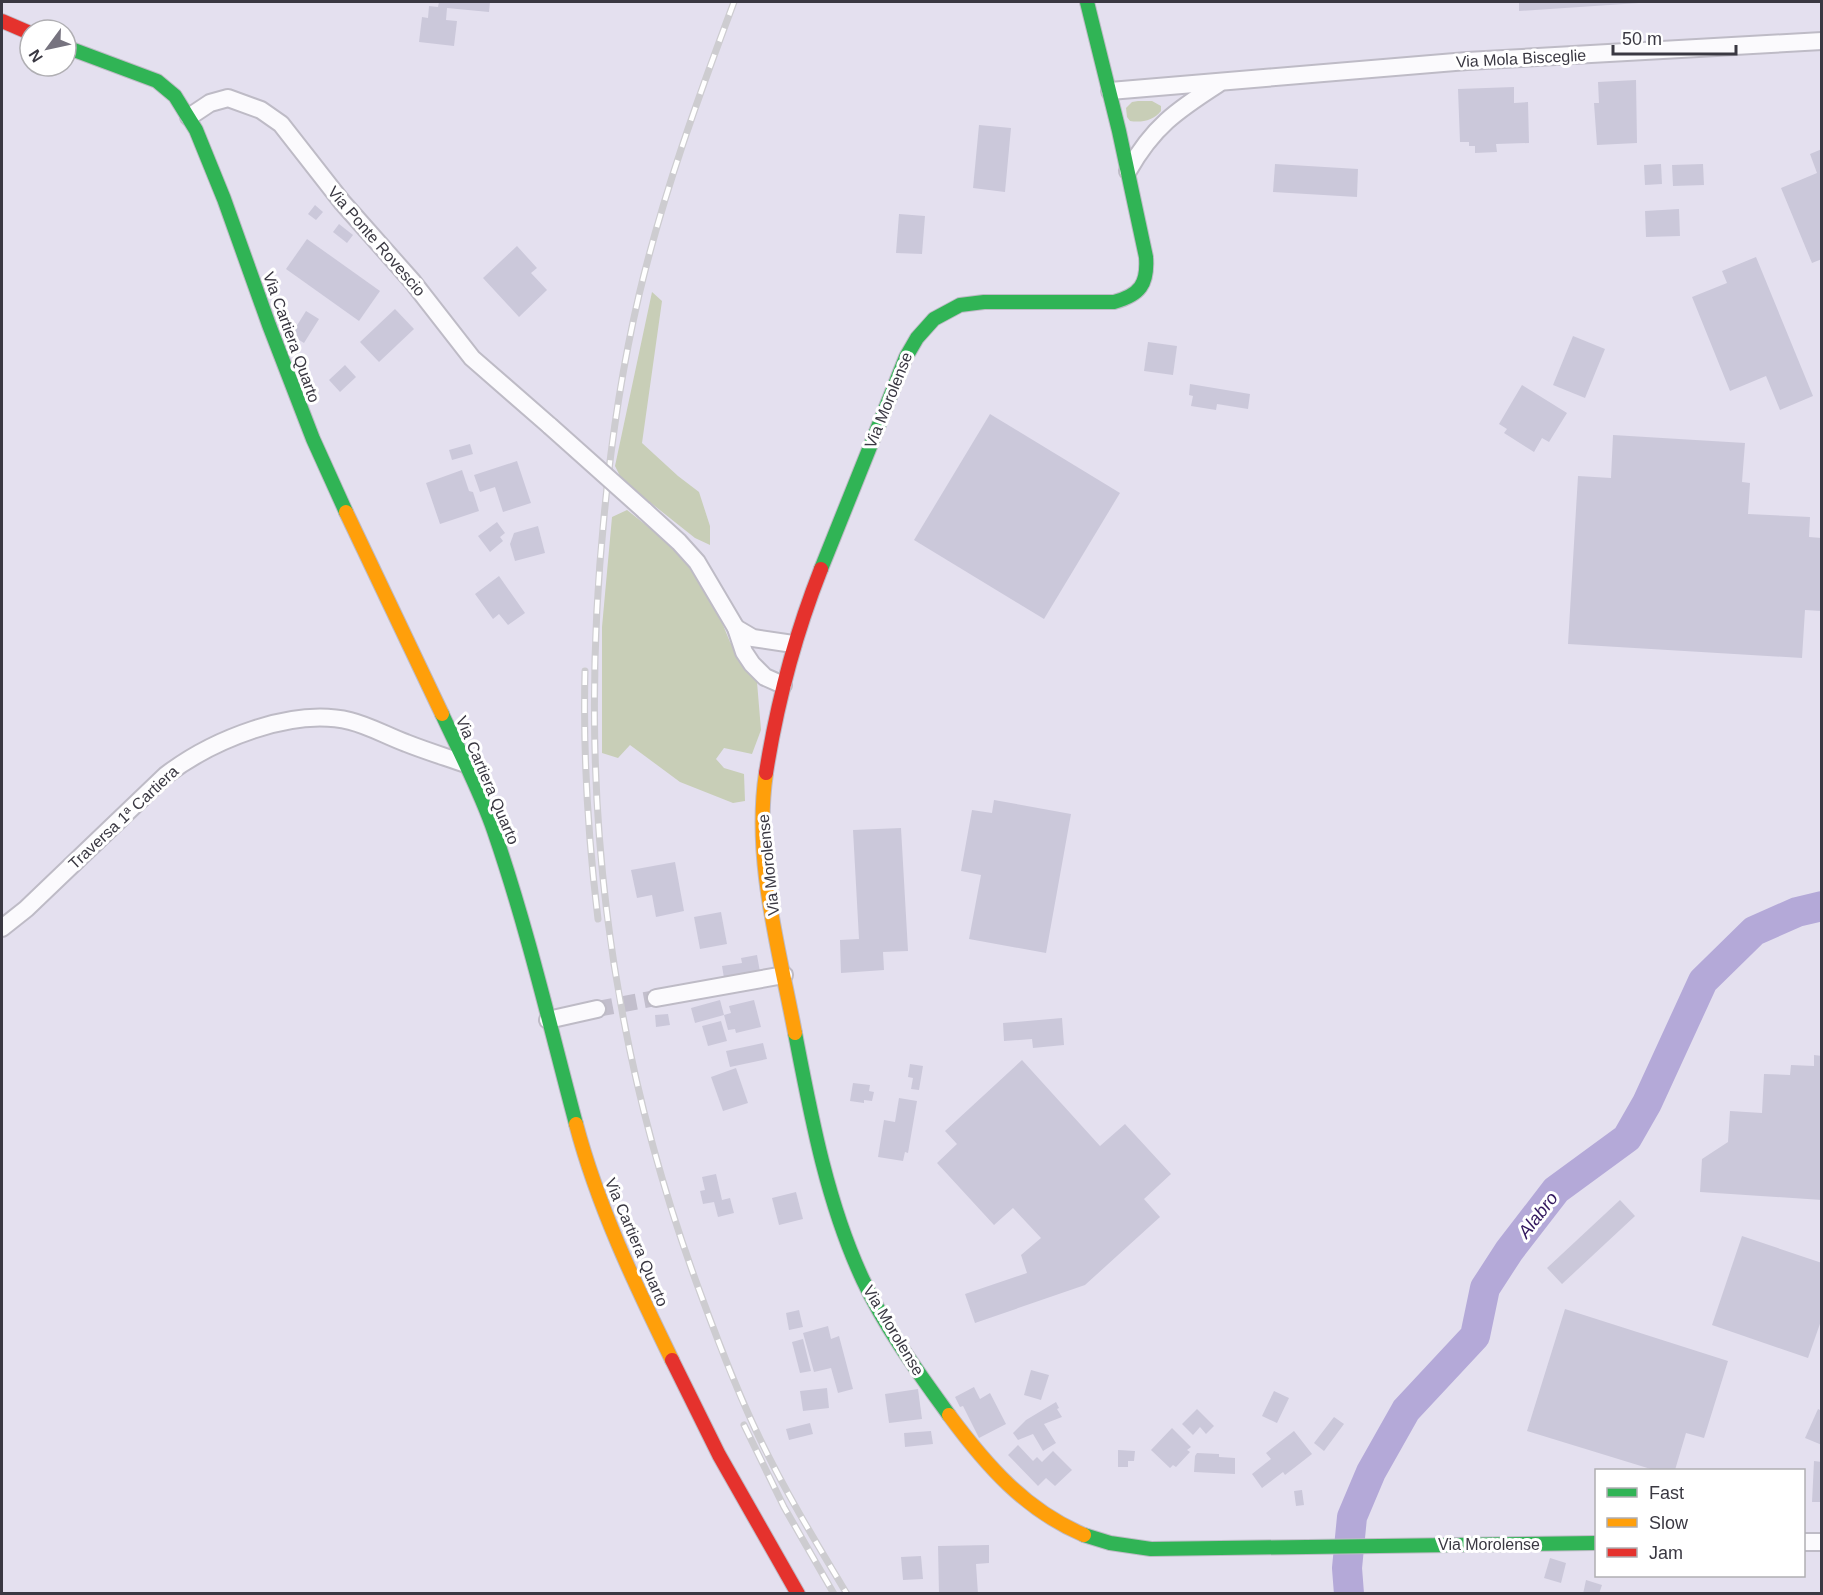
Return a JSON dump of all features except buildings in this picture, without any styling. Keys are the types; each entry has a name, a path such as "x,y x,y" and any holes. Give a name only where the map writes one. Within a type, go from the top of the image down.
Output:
{"street":[{"name":"Via Morolense","path":"1087,2 1110,91 1146,257 1147,273 1140,290 1114,302 966,303 948,310 928,325 911,345 793,644 764,780 762,823 768,882 784,975 806,1086 832,1192 849,1245 865,1285 882,1316 963,1433 997,1474 1028,1503 1076,1532 1112,1544 1151,1549 1595,1543"},
{"path":"2,21 18,28"},
{"name":"Via Mola Bisceglie","path":"1110,91 1467,61 1821,41"},
{"name":"Via Cartiera Quarto","path":"78,51 157,81 175,96 189,117 217,180 313,439 385,598 466,764 502,853 595,1189 635,1284 718,1455 798,1593"},
{"name":"Via Mola Bisceglie","path":"1128,171 1145,143 1164,122 1221,82"},
{"name":"Via Ponte Rovescio","path":"189,117 210,103 228,98 261,110 281,123 342,202 412,281 472,358 692,555 736,628"},
{"path":"736,628 753,638 793,644"},
{"path":"736,628 744,652 752,664 765,677 783,685"},
{"name":"Traversa 1ª Cartiera","path":"2,928 26,909 166,775 198,754 251,732 281,723 307,719 350,721 466,764"},
{"path":"656,998 784,975"},
{"path":"548,1020 597,1009"},
{"path":"1805,1542 1821,1542"}],"green space":[{"path":"1152,101 1161,106 1161,111 1155,117 1147,120 1130,121 1126,108 1132,102"},
{"path":"652,292 662,301 642,443 699,492 710,526 710,545 695,538 622,480 615,466"},
{"path":"627,510 680,552 709,591 730,642 757,682 761,730 752,754 724,748 716,759 724,768 744,774 745,801 733,803 680,782 630,745 618,758 602,753 602,627 612,517"}],"waterway":[{"name":"Alabro","path":"1349,1594 1347,1568 1352,1517 1371,1472 1406,1410 1475,1336 1485,1288 1509,1251 1556,1190 1627,1138 1647,1103 1703,981 1754,931 1797,912 1822,906"}],"tunnel":[{"path":"597,1009 656,998"}],"railway":[{"path":"734,2 670,183 648,257 622,378 604,517 597,617 594,717 598,815 607,912 621,1008 642,1104 668,1199 715,1332 753,1423 791,1499 847,1594"},
{"path":"585,671 587,795 598,919"},
{"path":"744,1425 784,1507 834,1594"}],"traffic: fast":[{"path":"821,569 906,357 917,338 934,319 960,305 984,302 1114,302 1136,292 1144,281 1146,257 1119,131 1087,2"},
{"path":"78,51 157,81 175,96 196,130 313,439 346,512"},
{"path":"442,714 470,772 506,867 538,977 576,1124"},
{"path":"795,1033 822,1159 850,1251 882,1316 949,1415"},
{"path":"1084,1535 1110,1543 1151,1549 1595,1543"}],"traffic: slow":[{"path":"346,512 442,714"},
{"path":"766,773 763,806 765,871 775,936 795,1033"},
{"path":"576,1124 606,1215 672,1360"},
{"path":"949,1415 977,1451 1008,1484 1043,1513 1084,1535"}],"traffic: jam":[{"path":"2,21 18,28"},
{"path":"766,773 788,670 821,569"},
{"path":"672,1360 719,1455 798,1594"}]}
